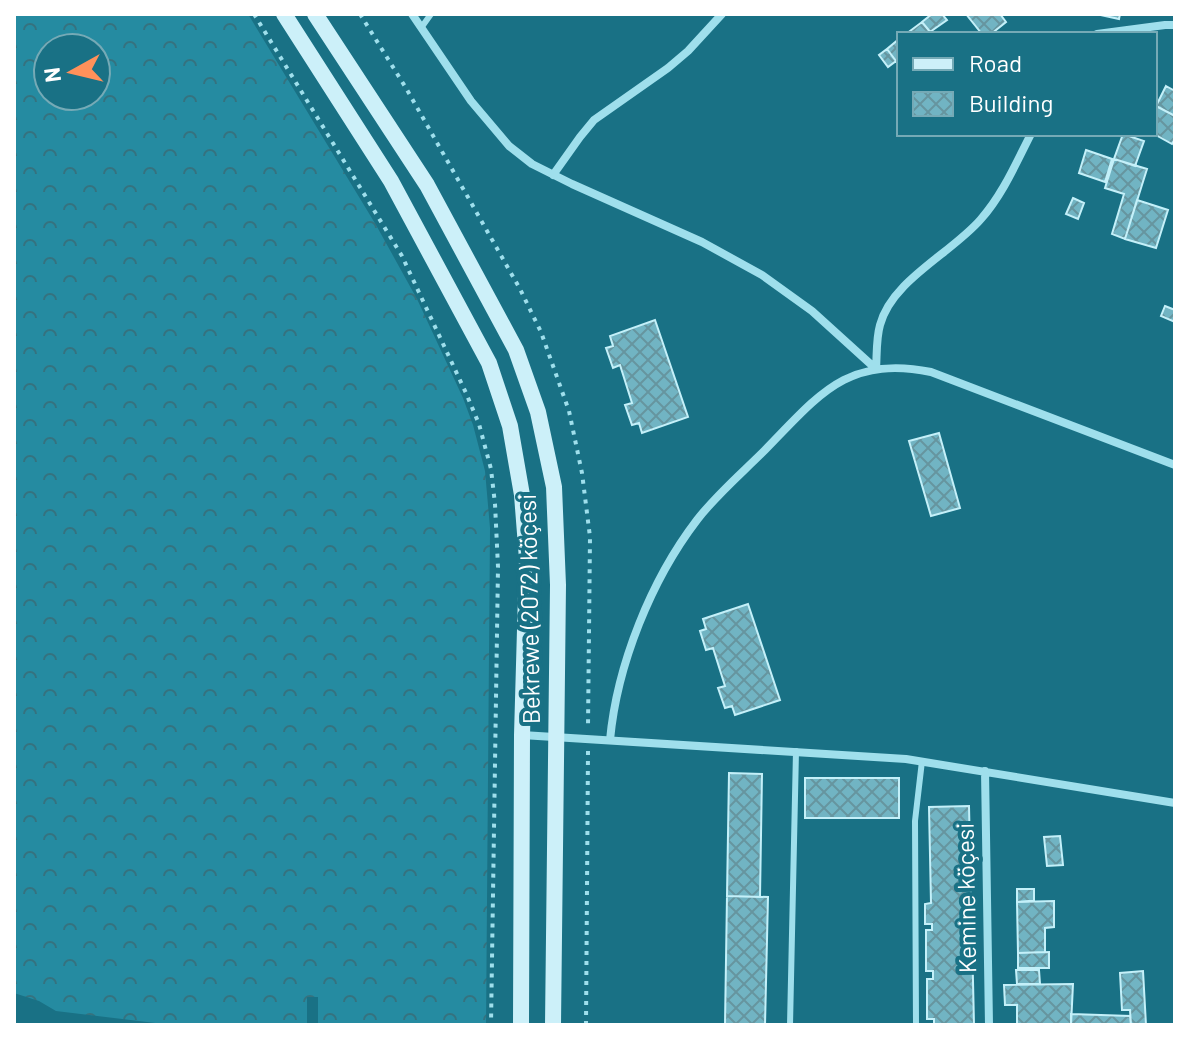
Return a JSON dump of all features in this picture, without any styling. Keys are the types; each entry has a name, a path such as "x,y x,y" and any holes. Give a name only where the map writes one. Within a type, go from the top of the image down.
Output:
{"main road":[{"name":"Bekrewe (2072) köçesi","path":"284,14 391,181 489,363 510,426 522,495 527,559 522,735 521,1025"},
{"name":"Bekrewe (2072) köçesi","path":"315,14 427,185 516,350 538,412 554,487 558,585 553,1025"}],"street":[{"path":"412,14 471,101 509,146 532,164 702,242 762,275 812,311 876,369"},
{"path":"553,175 594,120 668,68 722,14"},
{"path":"1112,32 1175,25"},
{"path":"876,369 880,325 893,300 926,266 982,218 1000,194 1030,136"},
{"path":"610,740 631,644 654,588 676,548 699,517 823,392 847,378 897,366 931,372 1175,465"},
{"path":"522,735 922,761 1175,803"},
{"name":"Kemine köçesi","path":"985,771 989,1025"}],"lane":[{"path":"421,28 431,14"},
{"path":"790,1025 796,751"},
{"path":"916,1025 915,821 922,761"}],"path":[{"path":"254,14 402,256 466,393 485,446 495,504 498,567 491,1025"}],"green space":[{"path":"14,14 248,14 376,225 417,299 463,398 485,471 490,528 486,1025 318,1025 318,997 307,997 307,1025 172,1025 56,1011 39,1001 14,993"}],"building":[{"path":"932,14 942,14 947,20 930,32 922,22"},
{"path":"966,14 1000,14 1006,22 994,32 980,32"},
{"path":"1096,14 1120,14 1119,19"},
{"path":"922,22 930,32 909,32"},
{"path":"897,41 897,62 887,49"},
{"path":"887,49 896,61 888,67 879,55"},
{"path":"1166,86 1175,91 1175,116 1157,104"},
{"path":"1157,107 1175,116 1175,139 1172,144 1157,136"},
{"path":"1122,136 1144,141 1135,166 1114,159"},
{"path":"1086,150 1112,159 1105,182 1079,173"},
{"path":"1114,159 1147,169 1125,239 1112,234 1124,194 1105,188"},
{"path":"1073,198 1084,203 1078,219 1066,214"},
{"path":"1137,200 1168,210 1156,248 1125,239"},
{"path":"1165,306 1175,310 1175,322 1161,316"},
{"path":"655,320 688,417 642,433 639,423 632,425 625,405 632,403 620,365 613,368 606,348 613,346 610,336"},
{"path":"939,433 960,508 931,516 909,441"},
{"path":"748,604 780,700 735,715 732,706 725,708 718,688 725,686 713,648 706,650 700,631 706,629 703,619"},
{"path":"729,773 762,774 760,897 727,896"},
{"path":"805,778 899,778 899,818 805,818"},
{"path":"969,806 974,1025 934,1025 934,1019 927,1019 927,979 933,979 933,971 926,971 926,930 932,930 932,924 925,924 925,904 931,903 929,807"},
{"path":"1060,836 1063,865 1047,866 1044,837"},
{"path":"1017,889 1034,889 1034,901 1017,902"},
{"path":"727,896 768,897 765,1025 725,1025"},
{"path":"1054,901 1054,927 1045,928 1045,952 1018,953 1017,902"},
{"path":"1049,952 1049,968 1018,968 1018,953"},
{"path":"1016,970 1039,970 1040,984 1017,984"},
{"path":"1143,971 1146,1025 1131,1025 1130,1010 1122,1010 1120,973"},
{"path":"1073,984 1071,1025 1017,1025 1017,1005 1005,1005 1004,985"},
{"path":"1071,1014 1130,1016 1131,1025 1071,1025"}]}
